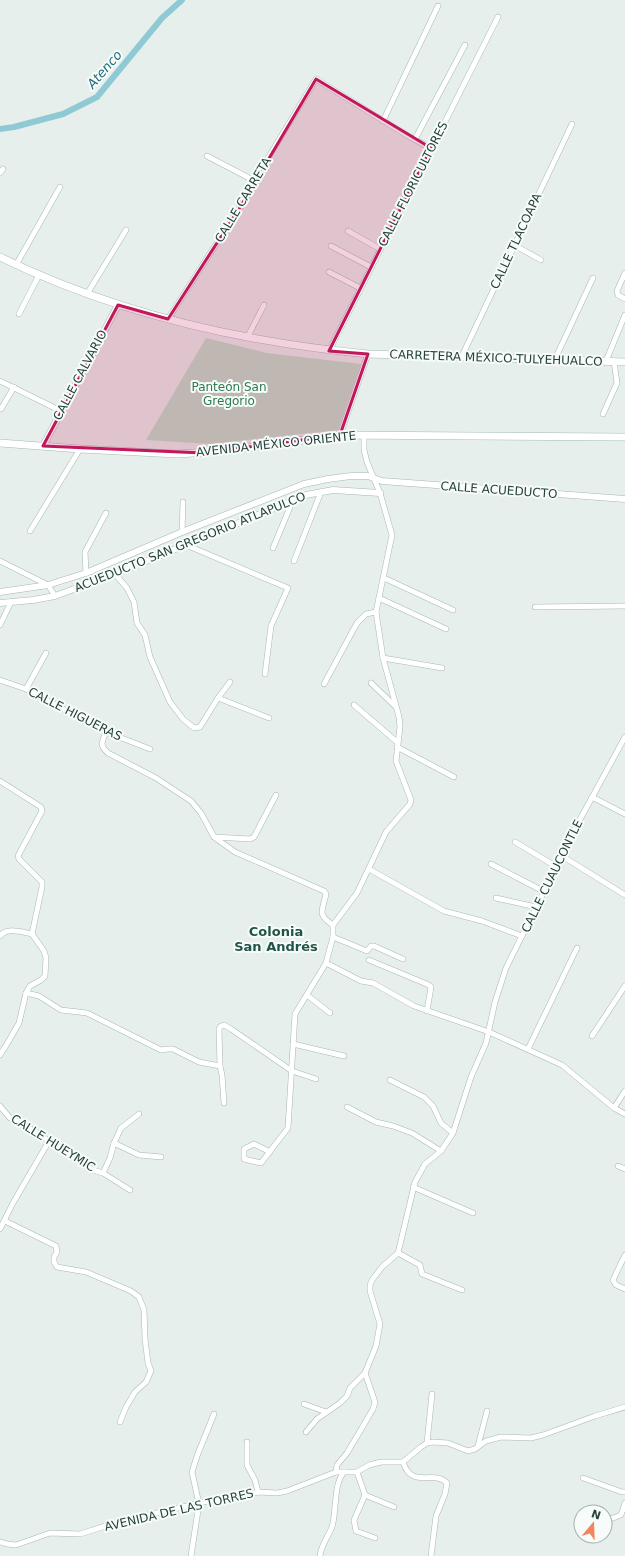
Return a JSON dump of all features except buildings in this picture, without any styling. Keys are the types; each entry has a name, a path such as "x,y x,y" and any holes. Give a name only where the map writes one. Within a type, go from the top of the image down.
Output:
{"main road":[{"name":"CARRETERA MÉXICO-TULYEHUALCO","path":"0,257 39,275 118,305 247,338 329,351 368,354 625,362"},
{"name":"AVENIDA MÉXICO ORIENTE","path":"0,443 152,453 203,453 340,435 625,437"}],"street":[{"path":"431,148 383,121 438,6"},
{"name":"CALLE FLORICULTORES","path":"329,351 498,17"},
{"path":"415,139 465,45"},
{"name":"CALLE CARRETA","path":"168,319 242,204 316,79 383,121"},
{"name":"CALLE TLACOAPA","path":"461,358 572,124"},
{"path":"207,156 255,182"},
{"path":"16,265 60,187"},
{"path":"87,294 126,230"},
{"path":"348,231 380,249"},
{"path":"514,245 541,260"},
{"path":"331,246 371,267"},
{"path":"329,272 360,288"},
{"path":"625,272 617,292 618,295 625,299"},
{"path":"19,314 39,275"},
{"path":"555,359 593,278"},
{"name":"CALLE CALVARIO","path":"43,446 118,305"},
{"path":"247,338 264,305"},
{"path":"606,361 625,315"},
{"path":"340,435 368,354"},
{"path":"603,414 618,383 614,361"},
{"path":"0,381 61,411"},
{"path":"1,409 14,387"},
{"path":"270,1152 254,1144 244,1149 244,1159 261,1163 270,1152 288,1128 295,1014 326,963 333,937 333,925 357,893 386,832 410,804 411,800 397,768 397,744 400,727 397,708 383,658 376,612 392,535 380,493 367,462 364,450 364,435"},
{"path":"30,531 80,449"},
{"name":"ACUEDUCTO SAN GREGORIO ATLAPULCO","path":"0,592 48,585 86,573 182,532 304,484 351,476 368,476 374,478"},
{"name":"CALLE ACUEDUCTO","path":"374,478 382,481 625,499"},
{"name":"ACUEDUCTO SAN GREGORIO ATLAPULCO","path":"0,603 55,596 186,546 292,500 321,492 342,490 380,493"},
{"path":"294,561 321,492"},
{"path":"273,548 292,500"},
{"path":"182,532 183,502"},
{"path":"86,573 85,552 106,513"},
{"path":"186,546 288,588 271,626 265,674"},
{"path":"0,561 48,585 55,596"},
{"path":"115,574 127,588 134,602 137,623 145,635 150,657 170,702 190,725 197,729 200,727 230,682"},
{"path":"384,578 452,610"},
{"path":"379,598 446,629"},
{"path":"0,625 11,602"},
{"path":"535,608 625,606"},
{"path":"324,684 357,623 366,614 376,612"},
{"path":"26,689 46,653"},
{"path":"383,658 442,668"},
{"name":"CALLE HIGUERAS","path":"0,680 26,689 106,732 150,749"},
{"path":"371,683 397,708"},
{"path":"218,698 269,718"},
{"path":"354,705 397,744 454,777"},
{"path":"106,732 102,744 103,748 108,753 156,778 191,801 201,813 214,837 235,852 324,891 326,894 321,911 322,915 325,920 333,925"},
{"name":"CALLE CUAUCONTLE","path":"398,1253 413,1188 419,1172 425,1164 441,1151 453,1133 471,1077 486,1043 499,986 536,907 545,892 592,797 625,738"},
{"path":"0,781 41,807 42,811 18,856 19,859 42,882 32,934"},
{"path":"214,837 250,839 254,837 276,795"},
{"path":"592,797 625,814"},
{"path":"515,842 557,868"},
{"path":"562,856 625,895"},
{"path":"491,864 545,892"},
{"path":"369,869 444,911 482,921 522,936"},
{"path":"496,898 536,907"},
{"path":"0,936 7,930 32,934 44,951 46,958 45,976 30,986 26,993 19,1023 0,1055"},
{"path":"333,937 367,951 371,946 374,946 402,959"},
{"path":"528,1049 577,948"},
{"path":"369,960 429,985 431,987 427,1011"},
{"path":"326,963 361,981 372,983 398,998 427,1011 489,1032 562,1065 614,1108 625,1114"},
{"path":"592,1036 625,986"},
{"path":"26,993 39,996 61,1010 88,1013 161,1050 173,1050 199,1062 220,1066"},
{"path":"307,995 330,1013"},
{"path":"224,1103 220,1066 219,1029 224,1025 292,1071 316,1079"},
{"path":"293,1044 344,1056"},
{"path":"390,1080 424,1097 433,1106 441,1123 453,1133"},
{"path":"614,1108 625,1090"},
{"name":"CALLE HUEYMIC","path":"0,1106 10,1118 49,1141 93,1170 103,1172 130,1190"},
{"path":"347,1107 376,1122 412,1133 441,1151"},
{"path":"103,1172 121,1128 139,1114"},
{"path":"0,1229 13,1203 49,1141"},
{"path":"114,1143 139,1154 160,1156"},
{"path":"618,1166 625,1169"},
{"path":"413,1188 473,1213"},
{"path":"5,1221 56,1246 57,1252 54,1257 54,1262 57,1267 86,1272 131,1291 139,1297 144,1310 144,1339 148,1363 151,1371 146,1382 135,1392 126,1407 120,1422"},
{"path":"306,1432 317,1419 346,1396 350,1388 365,1373 376,1346 380,1324 372,1302 370,1291 372,1280 382,1267 398,1253 418,1263 422,1274 462,1290"},
{"path":"625,1255 613,1280 616,1285 625,1289"},
{"path":"336,1472 337,1465 347,1453 373,1409 375,1402 374,1396 365,1373"},
{"path":"427,1443 432,1394"},
{"path":"304,1404 326,1412"},
{"path":"431,1556 436,1516 445,1494 447,1483 439,1478 423,1479 413,1476 406,1470 403,1462 427,1443 448,1443 468,1451 475,1449 486,1441 501,1437 531,1438 543,1435 625,1407"},
{"path":"478,1446 487,1411"},
{"path":"191,1556 199,1504 192,1472 214,1414"},
{"path":"247,1442 247,1465 255,1480 258,1492"},
{"name":"AVENIDA DE LAS TORRES","path":"0,1542 16,1545 50,1533 80,1534 118,1522 212,1500 227,1499 258,1492 277,1493 286,1491 336,1472 357,1472 369,1465 381,1462 403,1462"},
{"path":"320,1556 322,1546 332,1527 339,1478 344,1472"},
{"path":"357,1472 365,1495 354,1520 356,1531 375,1538"},
{"path":"583,1478 625,1492"},
{"path":"365,1495 394,1507"},
{"path":"613,1518 621,1515 625,1503"}],"highlighted area":[{"path":"316,79 431,148 329,351 368,354 340,435 203,453 43,446 118,305 168,319 242,204"}],"green space":[{"name":"Panteón San Gregorio","path":"206,338 267,353 361,364 338,430 210,444 146,440"}],"waterway":[{"name":"Atenco","path":"0,129 14,127 63,114 97,97 162,18 182,0"}],"district":[{"name":"Colonia San Andrés","path":"276,938"}]}
